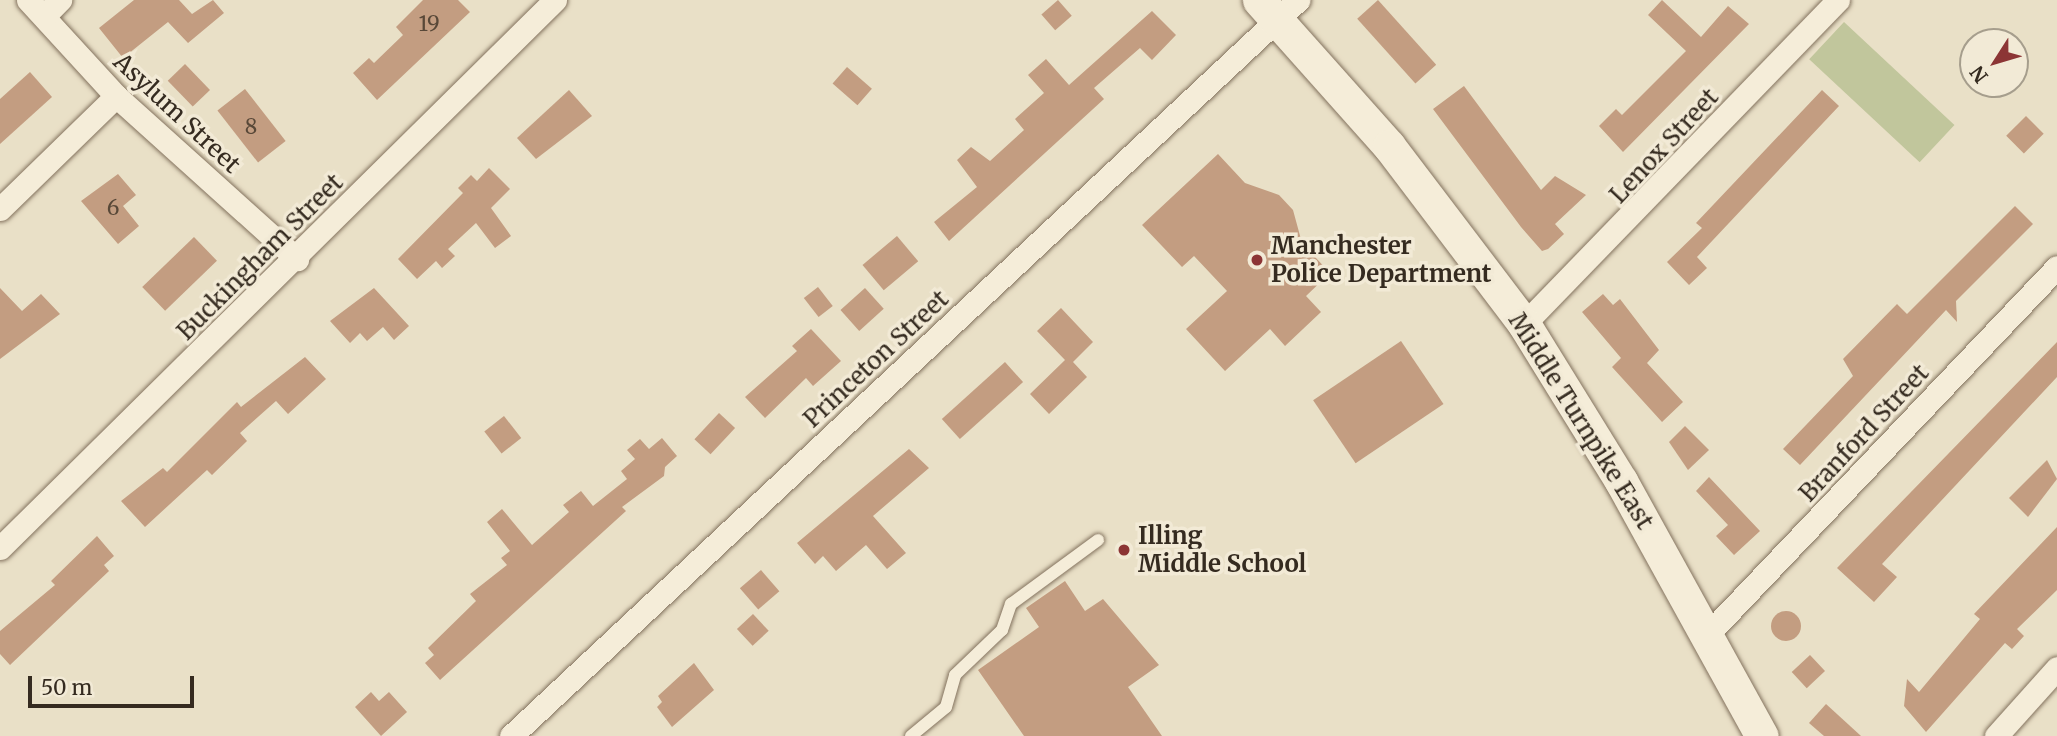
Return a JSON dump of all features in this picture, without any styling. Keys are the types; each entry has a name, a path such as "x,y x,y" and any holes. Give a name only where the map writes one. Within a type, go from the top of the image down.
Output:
{"main road":[{"name":"Middle Turnpike East","path":"1278,7 1390,146 1524,324 1708,634 1762,736"}],"street":[{"name":"Buckingham Street","path":"0,548 297,258 555,0"},
{"name":"Lenox Street","path":"1524,324 1838,0"},
{"name":"Asylum Street","path":"44,5 116,96 297,258"},
{"name":"Princeton Street","path":"511,736 1278,7"},
{"path":"0,209 116,96"},
{"name":"Branford Street","path":"1708,634 2057,267"},
{"path":"1996,736 2057,667"}],"lane":[{"path":"911,736 946,707 955,675 1002,630 1012,604 1098,540"}],"green space":[{"path":"1844,22 1954,125 1920,162 1809,59"}],"building":[{"path":"134,0 179,0 192,14 213,0 224,13 188,43 168,22 123,58 99,28"},
{"path":"423,0 458,0 470,12 377,100 353,73 369,58 374,63 403,35 396,27"},
{"path":"1058,0 1072,16 1055,30 1041,14"},
{"path":"1378,0 1436,65 1415,83 1357,19"},
{"path":"1662,0 1701,37 1728,6 1749,24 1623,152 1599,126 1616,109 1622,115 1686,51 1648,15"},
{"path":"1152,11 1176,35 1152,60 1140,48 1094,88 1104,99 949,241 934,222 977,187 957,160 971,147 990,161 1024,130 1015,119 1044,93 1028,75 1046,59 1069,85"},
{"path":"185,64 210,90 193,107 168,81"},
{"path":"847,67 872,89 857,105 833,84"},
{"path":"30,72 52,97 0,144 0,99"},
{"path":"1464,86 1541,190 1555,176 1586,195 1555,224 1564,234 1548,249 1542,251 1521,227 1433,109"},
{"path":"245,89 286,141 258,163 217,111"},
{"path":"569,90 592,116 536,159 517,138"},
{"path":"1822,90 1839,106 1697,257 1707,268 1689,285 1667,262 1702,228 1696,223"},
{"path":"2026,116 2044,134 2024,153 2006,136"},
{"name":"Manchester Police Department","path":"1218,154 1245,183 1279,195 1293,210 1302,243 1330,273 1306,296 1321,312 1285,346 1270,329 1225,371 1186,329 1227,291 1194,256 1182,267 1142,225"},
{"path":"489,168 510,189 491,208 511,236 495,248 476,223 448,249 455,256 442,268 436,261 417,279 398,259 463,193 458,188 471,175 477,181"},
{"path":"118,174 136,195 123,206 139,226 118,244 81,201"},
{"path":"2015,206 2033,224 1956,301 1957,322 1946,310 1800,465 1783,449 1853,376 1843,359 1897,304 1907,314"},
{"path":"897,236 918,261 884,290 863,265"},
{"path":"194,237 217,261 165,311 142,287"},
{"path":"818,287 833,306 819,317 804,298"},
{"path":"0,288 22,311 41,294 60,314 0,359"},
{"path":"374,288 409,326 394,340 383,327 367,341 360,333 350,343 330,321"},
{"path":"865,288 884,309 859,331 840,310"},
{"path":"1603,294 1613,305 1620,299 1659,350 1647,363 1683,402 1662,422 1612,367 1621,358 1582,312"},
{"path":"1061,308 1093,342 1073,362 1087,377 1049,414 1030,394 1065,360 1037,331"},
{"path":"811,329 841,361 813,386 806,378 765,418 745,397 797,351 792,346"},
{"path":"1401,341 1443,404 1356,463 1313,400"},
{"path":"2057,342 2057,377 1882,564 1897,577 1874,602 1837,568"},
{"path":"305,357 326,379 288,414 276,401 240,433 247,441 212,475 207,470 145,527 121,501 163,468 167,472 237,402 241,407"},
{"path":"1005,362 1023,382 960,439 942,419"},
{"path":"719,413 735,428 711,454 694,439"},
{"path":"504,416 521,438 502,453 484,431"},
{"path":"1685,426 1709,450 1688,470 1669,442"},
{"path":"662,438 677,456 665,467 664,476 622,507 626,511 440,680 425,663 434,655 428,648 476,601 470,594 507,565 501,558 510,551 487,522 502,509 532,545 569,512 563,505 581,491 593,506 627,479 621,471 635,459 627,450 640,439 649,449"},
{"path":"909,449 929,468 873,516 906,553 887,569 866,545 836,571 823,556 815,564 797,543"},
{"path":"2047,460 2057,479 2028,517 2009,498"},
{"path":"1709,477 1760,531 1734,555 1716,536 1728,525 1696,491"},
{"path":"2057,527 2057,590 2017,629 2024,636 2012,649 2005,643 1926,732 1904,706 1907,679 1919,692 1980,619 1974,614"},
{"path":"97,536 114,556 104,565 109,571 10,665 0,654 0,631 55,585 51,581"},
{"path":"761,570 779,591 758,610 740,588"},
{"path":"1065,581 1085,611 1103,599 1159,665 1128,687 1162,736 1024,736 978,670 1039,627 1026,608"},
{"path":"1786,611 1797,615 1801,626 1797,637 1786,641 1775,637 1771,626 1775,615"},
{"path":"753,614 769,631 753,646 737,629"},
{"path":"1810,655 1825,671 1807,688 1792,672"},
{"path":"694,663 714,690 672,727 657,707 662,702 658,696"},
{"path":"371,692 379,701 389,692 407,712 381,736 355,707"},
{"path":"1826,704 1861,736 1824,736 1809,723"}],"place":[{"name":"Manchester Police Department","path":"1257,260"},
{"name":"Illing Middle School","path":"1124,550"}]}
